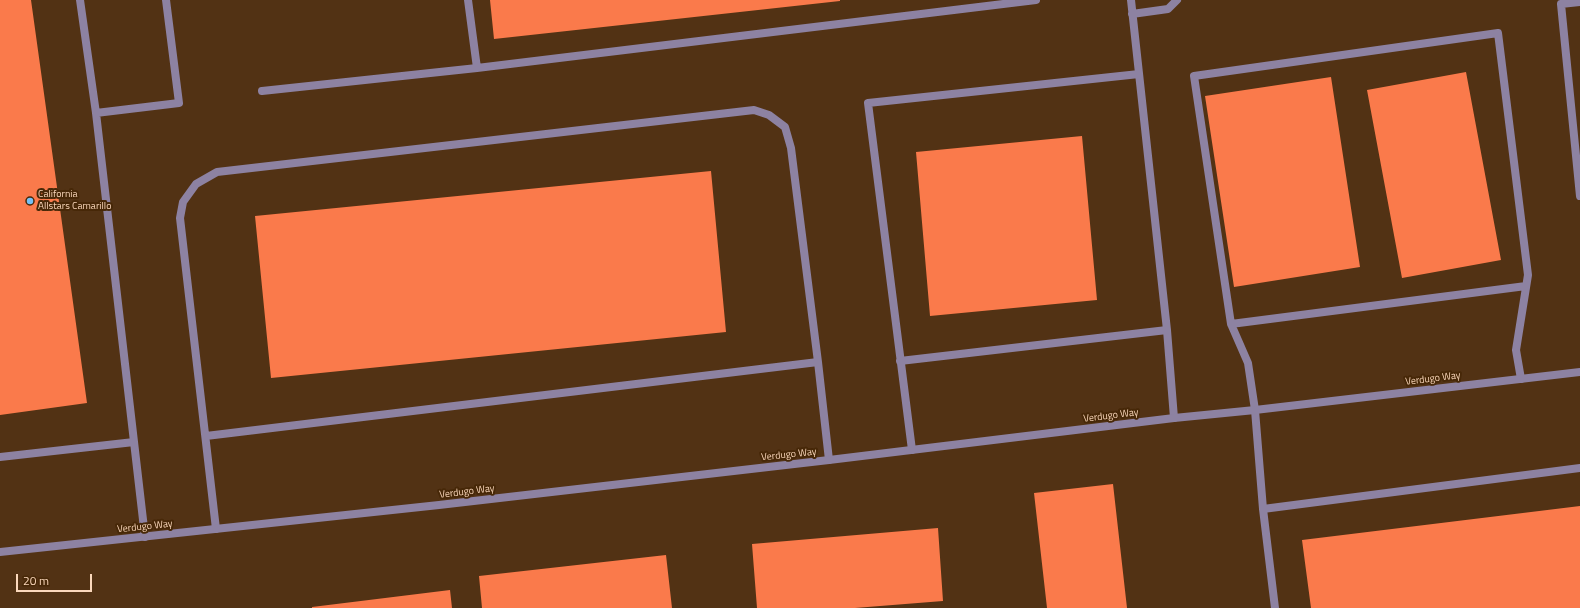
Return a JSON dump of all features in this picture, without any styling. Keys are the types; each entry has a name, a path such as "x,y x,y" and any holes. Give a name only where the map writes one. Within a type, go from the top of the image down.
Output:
{"street":[{"path":"80,0 96,113 145,537"},
{"path":"96,113 180,103 166,0"},
{"path":"468,0 477,68"},
{"path":"262,91 477,68 1036,0"},
{"path":"1131,0 1167,330 1174,418"},
{"path":"1132,14 1168,9 1177,0"},
{"path":"1580,2 1561,4 1580,196"},
{"path":"1275,608 1248,363 1231,324 1194,76 1498,33 1528,275 1516,350 1521,379"},
{"path":"912,450 868,103 1139,74"},
{"path":"216,529 180,218 183,202 196,184 216,172 754,110 770,115 785,127 792,148 829,460"},
{"path":"1231,324 1526,286"},
{"path":"900,361 1167,330"},
{"path":"206,436 818,362"},
{"name":"Verdugo Way","path":"0,552 829,460 1174,418 1580,372"},
{"path":"0,457 134,442"},
{"path":"1263,509 1580,468"}],"building":[{"name":"California Allstars Camarillo","path":"0,0 31,0 87,403 0,415"},
{"path":"490,0 840,0 840,1 494,39"},
{"path":"1466,72 1501,260 1402,278 1367,90"},
{"path":"1331,77 1360,267 1234,287 1205,96"},
{"path":"1082,136 1097,300 930,316 916,152"},
{"path":"711,171 726,332 271,378 255,216"},
{"path":"1113,484 1127,608 1047,608 1034,493"},
{"path":"1580,506 1580,608 1311,608 1302,540"},
{"path":"938,528 943,601 855,608 757,608 752,544"},
{"path":"666,555 672,608 482,608 479,576"},
{"path":"450,590 452,608 312,608 312,607"}],"place":[{"name":"California Allstars Camarillo","path":"30,201"}]}
